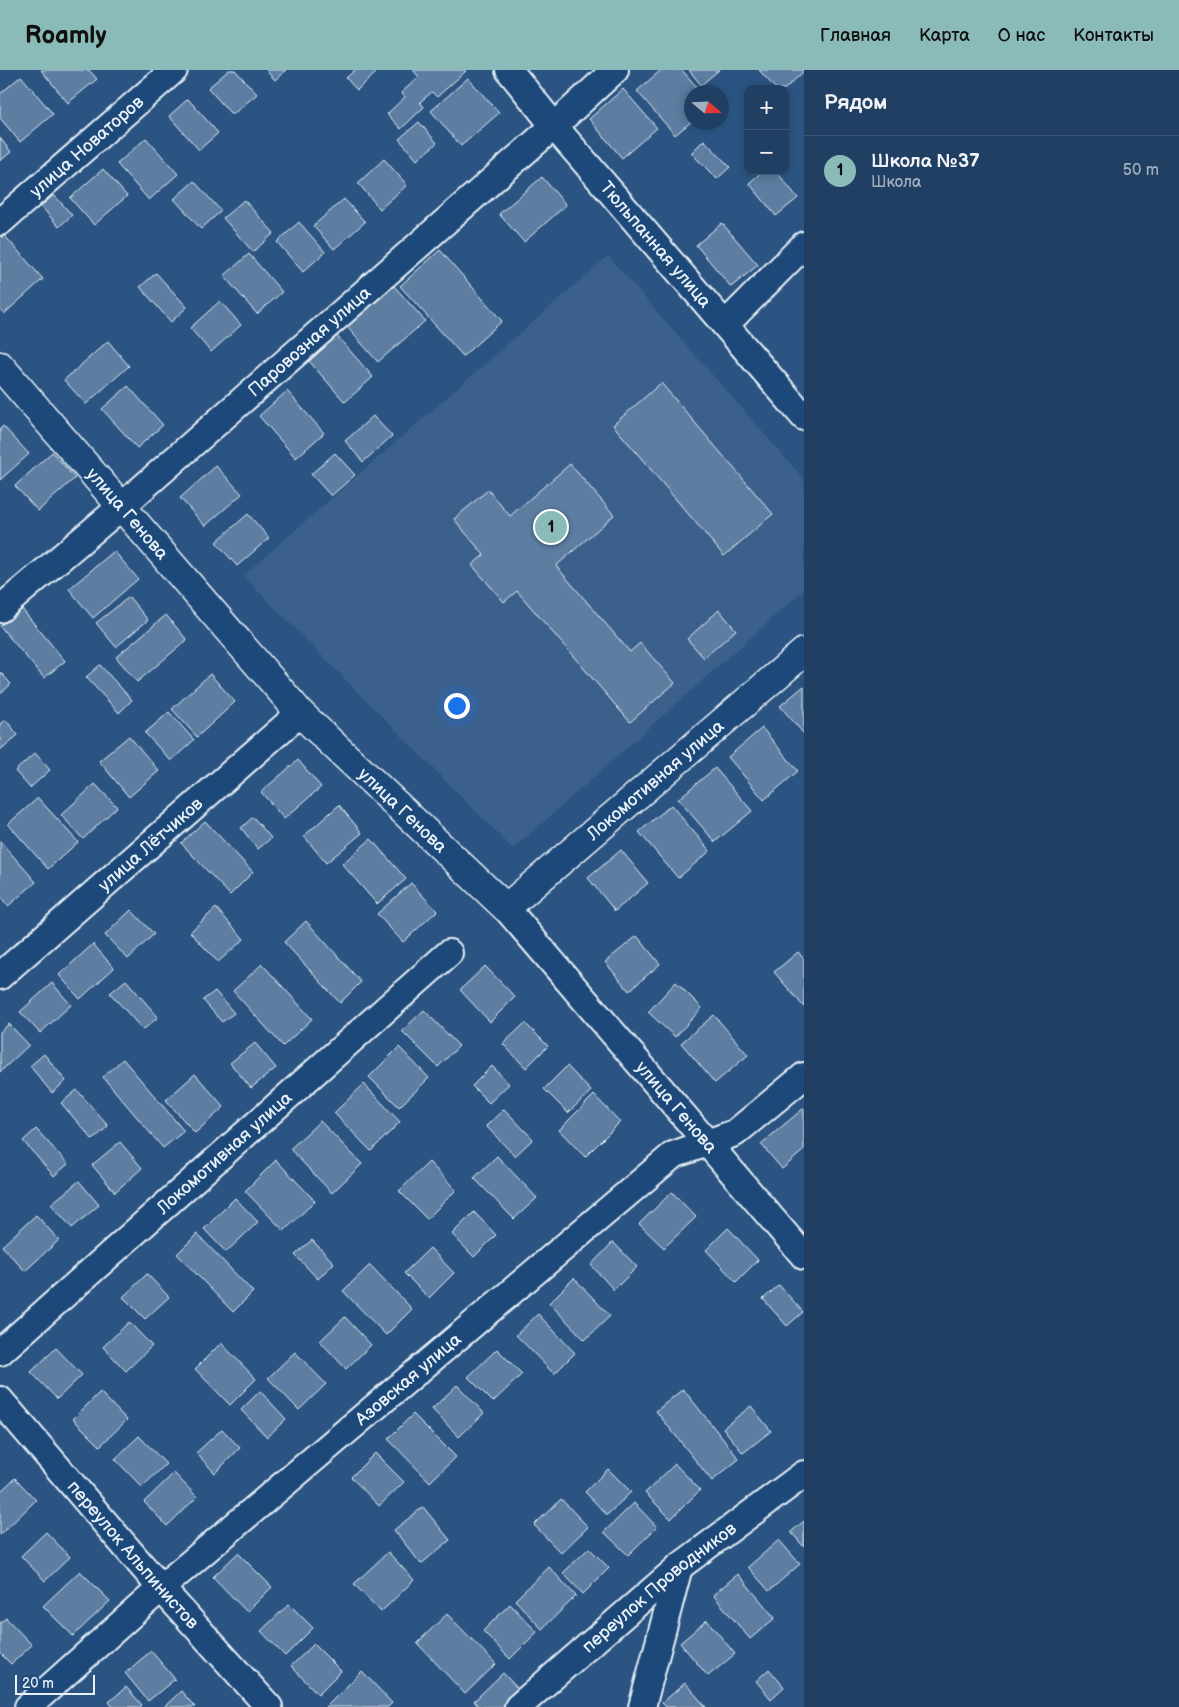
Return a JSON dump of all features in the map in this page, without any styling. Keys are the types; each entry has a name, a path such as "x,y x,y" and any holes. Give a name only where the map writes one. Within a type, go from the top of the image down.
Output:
{"main road":[{"name":"улица Генова","path":"0,366 300,713 506,908"},
{"name":"Локомотивная улица","path":"506,908 804,652"}],"street":[{"name":"улица Новаторов","path":"0,222 174,70"},
{"name":"Тюльпанная улица","path":"508,70 804,418"},
{"name":"Паровозная улица","path":"0,609 122,506 616,70"},
{"path":"725,325 804,245"},
{"name":"улица Лётчиков","path":"0,976 300,713"},
{"name":"улица Генова","path":"506,908 804,1256"},
{"name":"Локомотивная улица","path":"0,1352 449,953"},
{"name":"Азовская улица","path":"28,1707 161,1588 673,1155 735,1133 804,1076"},
{"name":"переулок Альпинистов","path":"0,1400 161,1588 269,1707"},
{"name":"переулок Проводников","path":"518,1707 679,1567 804,1474"},
{"path":"642,1707 679,1567"}],"shaded area":[{"path":"608,256 804,479 804,590 513,849 243,576"}],"building":[{"path":"41,70 89,70 97,79 68,103"},
{"path":"229,70 235,70 257,94 232,115 208,88"},
{"path":"266,70 286,70 275,80"},
{"path":"355,70 373,70 376,73 357,90 346,78"},
{"path":"413,70 466,71 437,97 432,92 420,102 424,107 401,129 387,114 405,97 401,93 419,77"},
{"path":"661,70 682,70 695,85 684,85 684,128 675,135 637,91"},
{"path":"689,70 719,70 701,85"},
{"path":"759,70 804,70 789,85 772,85"},
{"path":"21,76 53,114 20,142 0,118 0,94"},
{"path":"468,78 499,113 461,146 431,111"},
{"path":"623,89 657,128 622,158 589,119"},
{"path":"188,99 218,133 199,150 169,116"},
{"path":"419,122 437,143 417,160 399,139"},
{"path":"0,138 11,152 0,161"},
{"path":"146,138 178,174 149,200 117,164"},
{"path":"704,140 730,167 717,179 691,153"},
{"path":"384,159 407,185 380,209 358,183"},
{"path":"103,169 127,196 94,225 70,198"},
{"path":"758,175 779,175 798,198 776,216 749,183"},
{"path":"542,177 566,205 524,242 499,214"},
{"path":"194,181 221,211 201,229 174,199"},
{"path":"54,195 72,215 59,227 41,206"},
{"path":"344,199 365,222 334,249 313,226"},
{"path":"244,200 274,233 253,252 223,218"},
{"path":"299,222 325,252 303,272 277,242"},
{"path":"722,223 758,265 731,287 696,245"},
{"path":"4,235 43,279 4,314 0,309 0,239"},
{"path":"440,250 502,321 463,356 400,286"},
{"path":"249,254 282,292 257,314 224,276"},
{"path":"156,273 187,307 171,322 140,287"},
{"path":"394,286 425,321 378,362 347,327"},
{"path":"220,301 241,325 211,352 190,328"},
{"path":"337,336 373,377 345,402 309,361"},
{"path":"108,341 129,366 86,404 64,380"},
{"path":"661,383 773,514 724,556 613,425"},
{"path":"128,386 163,425 137,448 102,409"},
{"path":"287,391 324,433 296,458 259,416"},
{"path":"373,416 392,436 363,462 345,441"},
{"path":"3,426 29,454 0,480 0,429"},
{"path":"52,452 75,478 38,511 15,486"},
{"path":"335,453 355,475 331,496 311,474"},
{"path":"570,464 614,515 556,566 630,652 640,643 675,683 630,722 517,591 504,602 472,565 484,555 454,519 488,490 510,516"},
{"path":"216,466 242,494 205,526 180,498"},
{"path":"248,514 269,538 237,566 216,542"},
{"path":"114,551 138,579 93,618 69,589"},
{"path":"129,597 148,620 116,647 96,623"},
{"path":"21,608 65,661 44,678 0,626"},
{"path":"719,610 736,630 704,658 687,639"},
{"path":"166,615 187,640 137,682 116,657"},
{"path":"100,665 132,700 119,713 86,677"},
{"path":"0,672 11,684 0,694"},
{"path":"210,674 235,702 197,737 172,709"},
{"path":"804,686 804,734 780,706"},
{"path":"169,712 194,740 171,761 145,733"},
{"path":"5,719 18,735 0,750 0,724"},
{"path":"762,728 798,771 764,800 728,757"},
{"path":"129,736 159,771 129,797 99,761"},
{"path":"35,753 50,770 30,788 15,771"},
{"path":"298,760 321,787 284,819 261,792"},
{"path":"715,768 752,811 715,842 678,799"},
{"path":"95,784 117,807 83,839 61,815"},
{"path":"38,798 78,842 48,869 8,824"},
{"path":"339,805 362,833 326,863 304,836"},
{"path":"671,805 710,851 678,878 639,832"},
{"path":"253,817 271,838 258,849 241,828"},
{"path":"205,821 253,872 230,895 181,843"},
{"path":"371,839 406,879 377,904 342,864"},
{"path":"0,841 36,882 8,906 0,896"},
{"path":"621,850 648,883 615,911 588,878"},
{"path":"411,883 437,911 403,942 377,914"},
{"path":"216,908 244,939 218,962 190,932"},
{"path":"131,910 154,934 128,959 105,935"},
{"path":"306,921 361,982 340,1003 284,942"},
{"path":"637,936 660,964 629,991 605,962"},
{"path":"93,944 114,968 80,999 59,975"},
{"path":"798,952 804,959 804,1007 774,972"},
{"path":"262,964 312,1019 283,1046 233,991"},
{"path":"485,966 515,997 490,1022 460,990"},
{"path":"126,980 158,1017 143,1030 110,993"},
{"path":"676,982 702,1008 675,1037 648,1012"},
{"path":"52,983 71,1005 40,1033 20,1012"},
{"path":"215,991 234,1013 222,1022 203,1000"},
{"path":"424,1010 459,1046 438,1067 402,1031"},
{"path":"714,1015 748,1055 715,1083 681,1043"},
{"path":"525,1023 548,1046 526,1068 503,1044"},
{"path":"9,1024 29,1045 0,1072 0,1032"},
{"path":"255,1043 276,1068 251,1088 230,1063"},
{"path":"399,1047 429,1078 399,1107 369,1077"},
{"path":"44,1054 66,1081 52,1093 30,1066"},
{"path":"123,1059 184,1131 163,1148 103,1077"},
{"path":"492,1066 509,1084 489,1103 472,1086"},
{"path":"567,1066 591,1091 568,1113 544,1089"},
{"path":"195,1074 224,1107 195,1133 166,1100"},
{"path":"364,1084 400,1122 371,1151 334,1113"},
{"path":"77,1090 108,1126 93,1140 61,1103"},
{"path":"594,1095 620,1122 585,1157 559,1130"},
{"path":"804,1108 804,1150 782,1169 761,1144"},
{"path":"504,1109 533,1139 515,1156 486,1126"},
{"path":"320,1121 362,1164 332,1193 290,1149"},
{"path":"36,1129 68,1164 54,1176 23,1141"},
{"path":"120,1142 142,1168 115,1192 92,1165"},
{"path":"497,1156 537,1198 514,1219 474,1178"},
{"path":"276,1160 315,1201 284,1231 245,1191"},
{"path":"429,1162 456,1190 427,1219 399,1191"},
{"path":"79,1181 99,1205 72,1228 51,1204"},
{"path":"672,1192 696,1217 664,1248 639,1224"},
{"path":"235,1198 258,1222 226,1252 204,1229"},
{"path":"474,1212 496,1235 474,1257 452,1234"},
{"path":"36,1215 59,1240 25,1271 2,1246"},
{"path":"728,1228 758,1260 736,1282 706,1250"},
{"path":"197,1234 253,1292 233,1312 177,1254"},
{"path":"312,1240 334,1263 318,1279 295,1255"},
{"path":"613,1242 637,1267 614,1290 591,1265"},
{"path":"430,1248 454,1273 429,1298 404,1273"},
{"path":"370,1265 412,1309 386,1335 343,1291"},
{"path":"147,1274 169,1297 145,1319 123,1297"},
{"path":"574,1278 610,1316 585,1340 549,1303"},
{"path":"779,1285 803,1312 787,1326 763,1299"},
{"path":"538,1314 575,1353 554,1374 516,1335"},
{"path":"345,1317 371,1345 346,1369 320,1341"},
{"path":"129,1322 152,1346 126,1371 103,1347"},
{"path":"221,1343 256,1379 230,1405 195,1369"},
{"path":"56,1348 82,1375 57,1399 31,1372"},
{"path":"497,1349 522,1374 493,1402 468,1377"},
{"path":"295,1352 326,1384 299,1410 268,1378"},
{"path":"457,1385 484,1413 459,1437 432,1409"},
{"path":"683,1389 739,1459 712,1481 656,1411"},
{"path":"260,1391 286,1419 267,1437 241,1410"},
{"path":"100,1392 127,1420 100,1446 73,1419"},
{"path":"751,1406 771,1431 743,1453 723,1428"},
{"path":"413,1414 456,1457 430,1482 388,1439"},
{"path":"222,1429 240,1448 215,1473 196,1453"},
{"path":"139,1436 166,1464 142,1487 115,1459"},
{"path":"375,1453 404,1482 379,1506 351,1477"},
{"path":"675,1464 700,1490 671,1519 645,1493"},
{"path":"608,1469 631,1492 607,1515 585,1492"},
{"path":"174,1473 197,1497 167,1526 144,1502"},
{"path":"15,1478 36,1500 0,1535 0,1492"},
{"path":"561,1499 588,1527 561,1553 534,1525"},
{"path":"634,1503 657,1527 628,1555 604,1532"},
{"path":"423,1507 450,1540 421,1564 394,1530"},
{"path":"804,1521 804,1547 791,1532"},
{"path":"46,1532 70,1557 45,1581 21,1556"},
{"path":"779,1540 800,1564 769,1591 748,1567"},
{"path":"589,1548 609,1568 583,1594 563,1573"},
{"path":"388,1552 414,1580 381,1612 354,1584"},
{"path":"238,1553 272,1587 247,1612 213,1577"},
{"path":"549,1567 576,1596 542,1629 515,1600"},
{"path":"80,1571 110,1601 73,1636 43,1606"},
{"path":"738,1574 775,1618 750,1639 713,1595"},
{"path":"289,1604 313,1628 285,1656 261,1631"},
{"path":"510,1604 537,1632 510,1659 483,1631"},
{"path":"447,1614 496,1664 465,1694 417,1643"},
{"path":"6,1618 32,1645 11,1664 0,1653 0,1623"},
{"path":"707,1620 735,1654 708,1676 680,1643"},
{"path":"314,1644 341,1671 318,1694 291,1666"},
{"path":"151,1651 175,1679 148,1701 125,1673"},
{"path":"769,1669 784,1687 771,1699 756,1681"},
{"path":"362,1671 392,1703 388,1707 326,1707"},
{"path":"503,1673 522,1693 507,1707 479,1707 474,1701"},
{"path":"685,1683 706,1707 666,1707 662,1703"},
{"path":"126,1687 142,1705 140,1707 113,1707 109,1702"},
{"path":"181,1691 195,1707 164,1707"}],"place":[{"name":"Школа №37","path":"551,527"}]}
